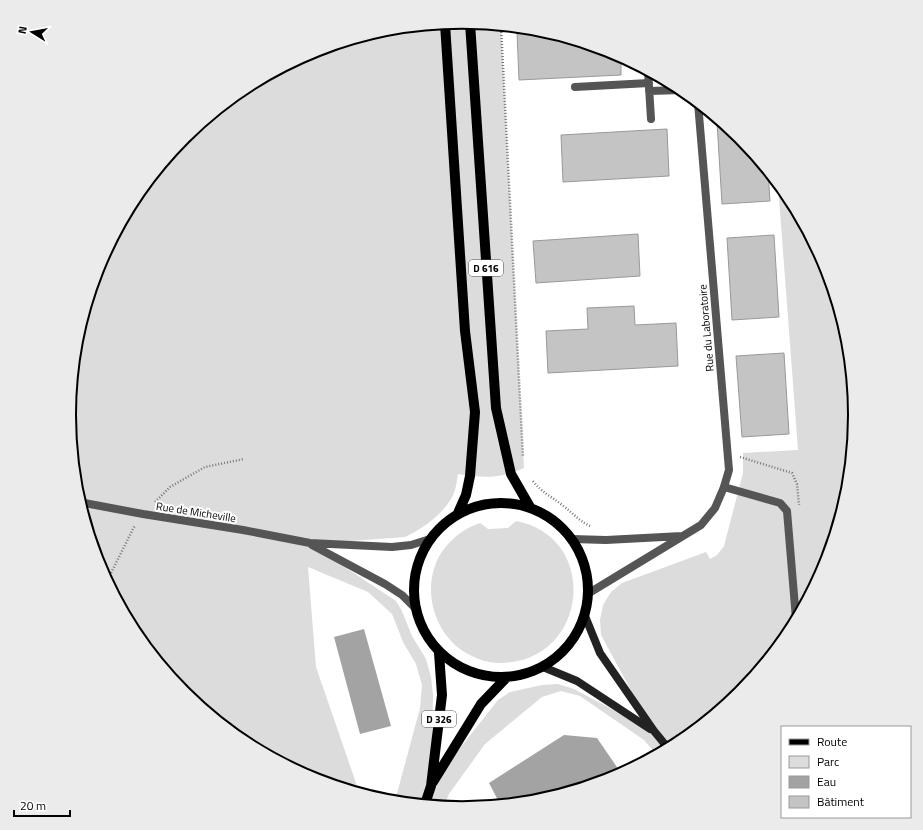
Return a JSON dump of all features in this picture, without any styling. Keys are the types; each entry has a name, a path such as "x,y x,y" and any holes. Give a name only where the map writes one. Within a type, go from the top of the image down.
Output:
{"main road":[{"name":"D 616","path":"470,29 496,408 511,474 530,507"},
{"name":"D 616","path":"445,30 465,331 475,412 470,476 466,495 458,513"},
{"path":"506,502 530,507 554,520 572,538 585,564 589,593 585,616 576,636 562,654 543,668 525,675 506,678 482,676 459,667 439,653 424,632 415,608 414,584 419,560 430,539 443,524 458,513 482,504 506,502"},
{"path":"585,616 600,653 654,732 664,743"},
{"name":"D 326","path":"427,799 431,786 442,694 439,653"},
{"path":"543,668 577,681 654,732"},
{"name":"D 326","path":"431,786 482,704 506,678"}],"street":[{"path":"648,78 651,119"},
{"path":"575,87 649,87 667,89"},
{"name":"Rue du Laboratoire","path":"589,593 701,525 715,508 724,487 728,470 728,454 699,111"},
{"path":"724,487 780,503 787,511 795,609"},
{"name":"Rue de Micheville","path":"86,503 310,543 392,547 411,545 430,539"},
{"path":"572,538 606,540 685,536"},
{"name":"Rue de Micheville","path":"310,543 385,584 402,595 415,608"}],"path":[{"path":"501,31 523,460"},
{"path":"110,575 133,528 143,514 170,487 205,467 244,459"},
{"path":"532,479 540,490 562,505 581,522 593,527"}],"green space":[{"path":"462,29 501,31 524,468 515,472 491,477 458,474 454,493 446,507 426,525 405,537 310,544 396,601 402,611 412,636 426,659 431,677 433,695 431,785 498,700 510,692 542,685 558,684 574,689 653,731 601,635 600,620 603,605 611,592 622,583 706,552 710,559 717,555 724,546 743,473 743,453 798,450 779,196 796,222 808,244 827,291 840,340 847,390 847,440 844,465 840,490 827,539 808,586 796,608 768,650 752,670 716,705 676,736 652,750 644,740 580,696 561,691 542,697 485,744 449,794 446,800 396,796 420,708 422,685 416,664 403,642 392,614 368,592 308,567 316,667 357,786 314,772 268,749 227,721 189,688 171,670 155,650 127,608 115,586 96,539 89,515 83,490 76,440 76,390 79,365 83,340 96,291 115,244 127,222 155,180 171,160 207,125 227,109 247,94 291,69 337,49 386,36 411,32"},
{"path":"516,521 543,532 562,550 572,573 573,598 566,622 552,643 529,658 499,663 491,662 468,654 454,644 444,631 436,617 432,601 431,584 434,568 441,553 458,535 468,528 480,523 488,529 508,528"}],"water":[{"path":"364,629 391,726 360,734 334,637"},
{"path":"564,735 597,738 618,768 586,781 537,794 512,798 497,799 489,783"}],"building":[{"path":"517,33 537,36 586,49 621,64 621,75 519,80"},
{"path":"717,126 752,160 768,180 770,201 722,204"},
{"path":"667,129 669,176 563,182 561,135"},
{"path":"638,234 640,276 536,283 533,241"},
{"path":"774,235 779,317 732,320 727,238"},
{"path":"634,306 635,325 676,323 678,366 548,373 546,331 588,329 587,308"},
{"path":"784,353 789,434 742,437 736,356"}]}
